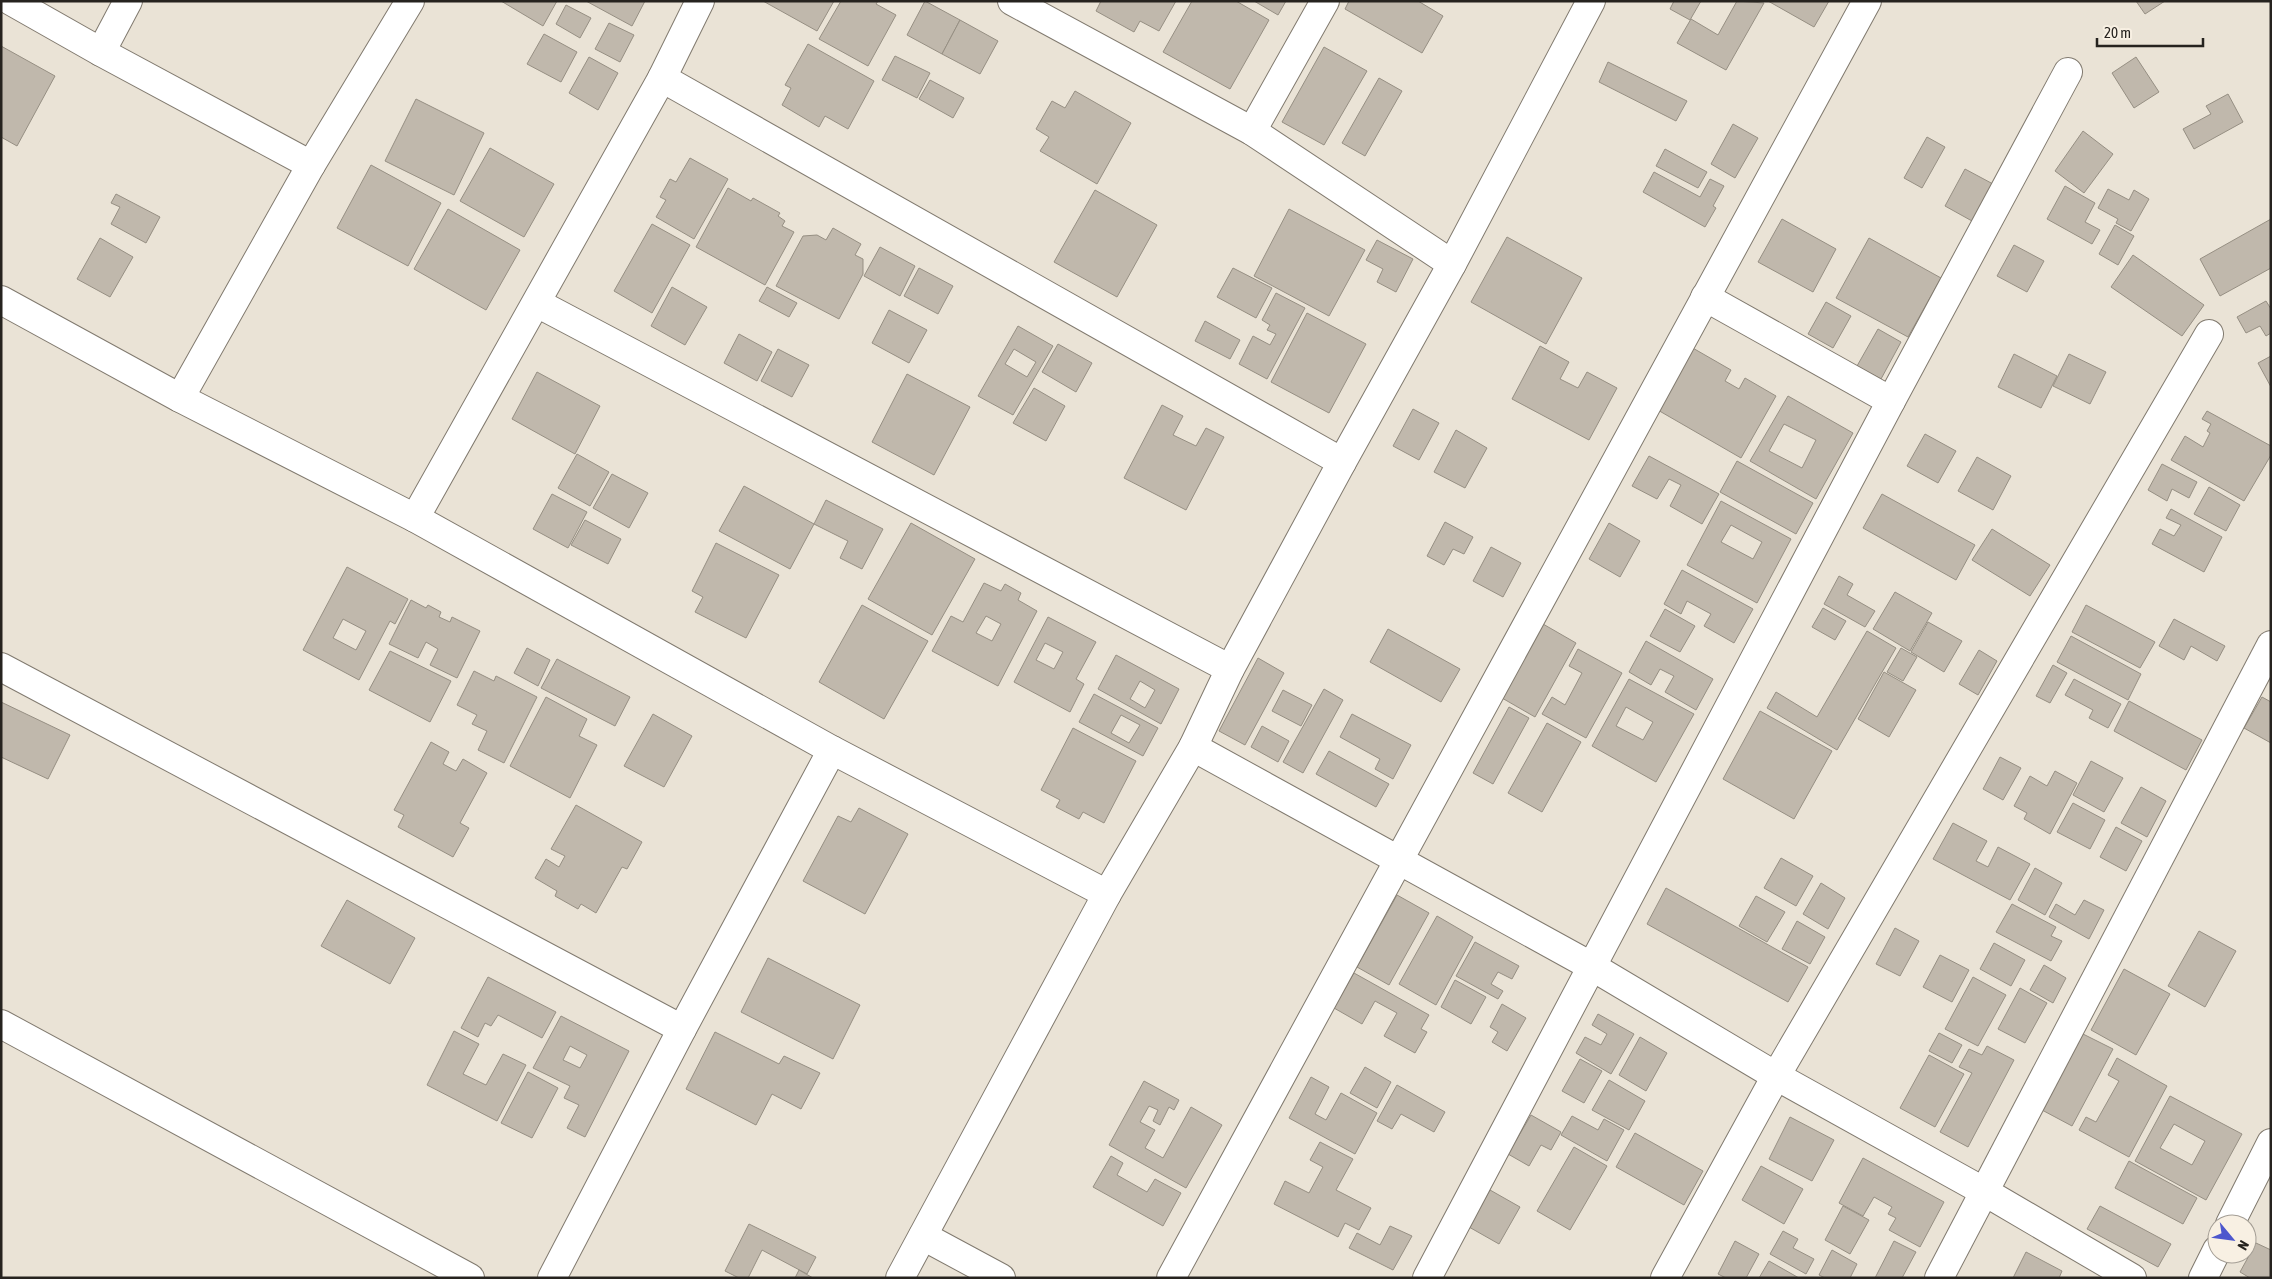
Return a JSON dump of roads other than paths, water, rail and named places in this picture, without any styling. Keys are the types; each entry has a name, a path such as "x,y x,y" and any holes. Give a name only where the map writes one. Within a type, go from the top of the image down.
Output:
{"street":[{"path":"12,1 100,52 311,164"},
{"path":"100,52 128,1"},
{"path":"180,398 311,164 410,1"},
{"path":"415,518 662,78 700,1"},
{"path":"1012,1 1055,11 1252,131 1452,264"},
{"path":"1252,131 1326,1"},
{"path":"900,1278 1107,894 1193,747 1230,670 1342,462 1452,264 1591,1"},
{"path":"1171,1278 1867,1"},
{"path":"1427,1278 1891,401 2068,72"},
{"path":"662,78 1342,462"},
{"path":"1706,297 1891,401"},
{"path":"1,300 180,398 415,518 832,750 1107,894"},
{"path":"537,302 1230,670"},
{"path":"1665,1278 1776,1076 2209,334"},
{"path":"1939,1278 2271,645"},
{"path":"1,667 682,1030"},
{"path":"1193,747 1397,861 1591,966 1776,1076 1985,1192 2132,1278"},
{"path":"552,1278 832,750"},
{"path":"1,1024 470,1278"},
{"path":"2235,1214 2271,1143"},
{"path":"923,1236 1001,1278"},
{"path":"2203,1278 2210,1264"}]}
